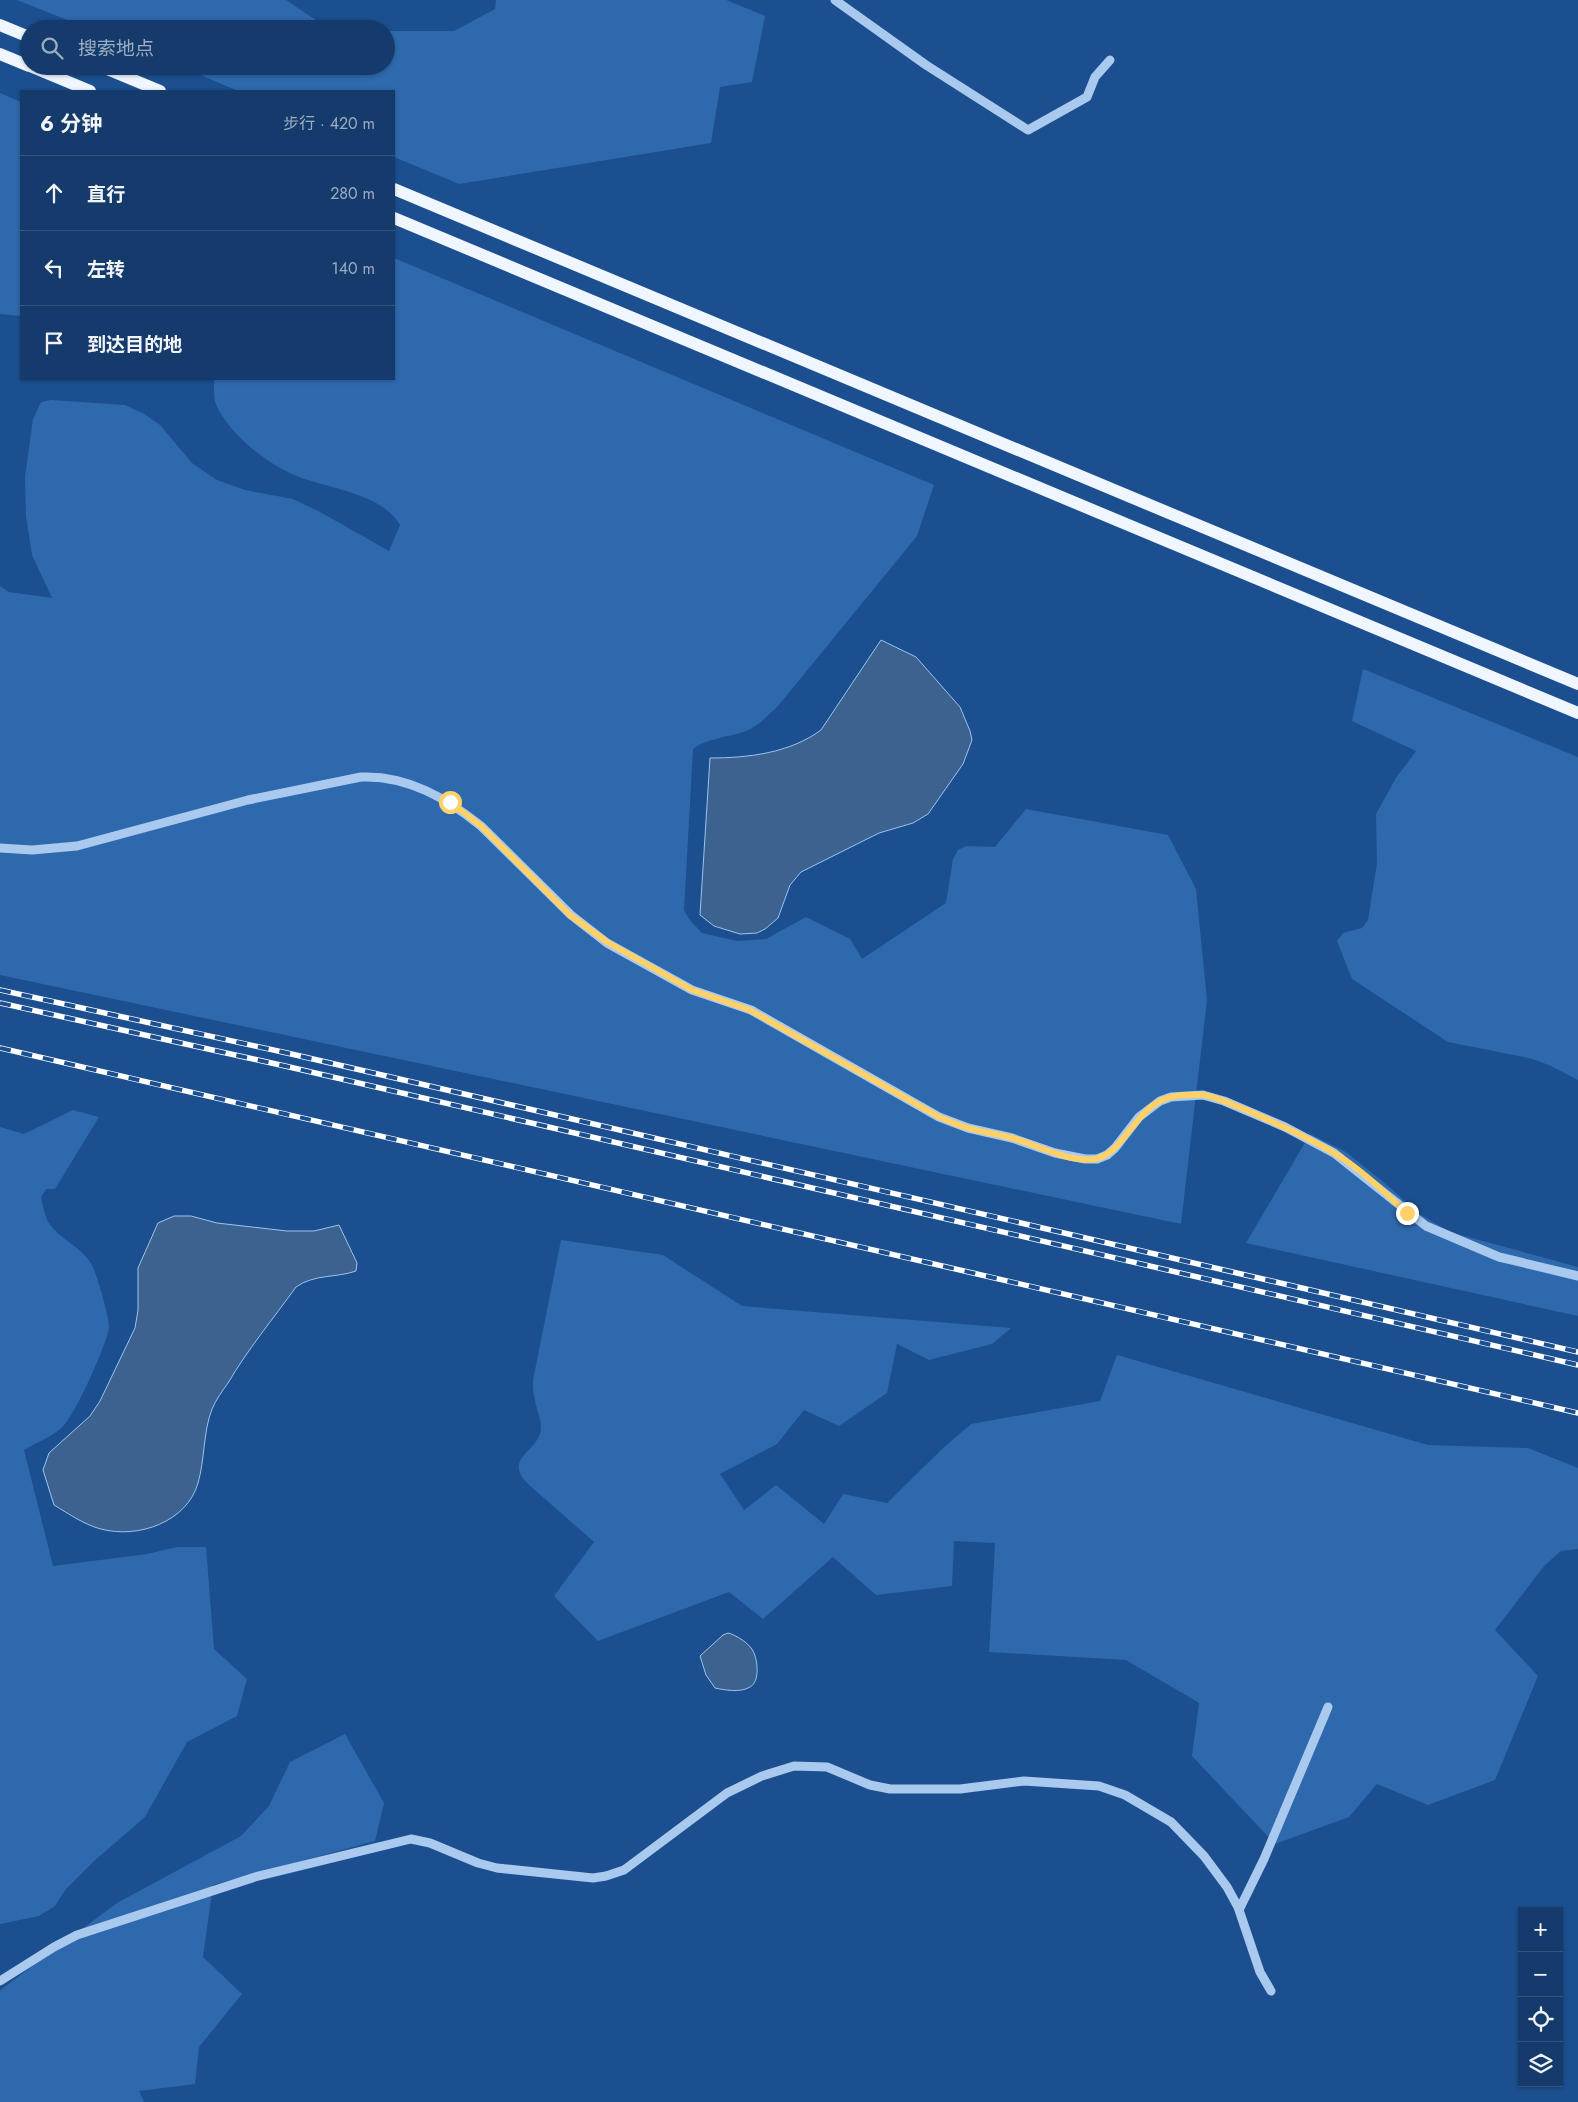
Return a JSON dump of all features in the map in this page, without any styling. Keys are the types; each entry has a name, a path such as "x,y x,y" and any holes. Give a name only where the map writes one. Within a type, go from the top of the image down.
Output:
{"main road":[{"path":"0,25 20,33"},
{"path":"0,54 20,62"},
{"path":"51,75 88,90"},
{"path":"122,75 158,90"},
{"path":"395,189 1578,684"},
{"path":"395,218 1578,713"}],"street":[{"path":"835,0 926,65 1028,130 1086,97 1095,77 1110,60"},
{"path":"0,848 40,850 77,846 248,800 342,780 374,776 399,780 430,792 466,814 481,826 570,915 607,942 692,990 750,1010 939,1117 968,1128 1012,1138 1055,1153 1085,1159 1097,1159 1116,1148 1139,1117 1160,1101 1171,1097 1203,1095 1224,1101 1285,1127 1334,1153 1426,1226 1499,1257 1578,1276"},
{"path":"1239,1910 1264,1859 1328,1707"},
{"path":"0,1981 77,1935 255,1877 410,1840 430,1842 470,1860 497,1868 580,1877 606,1876 624,1870 727,1793 762,1776 794,1766 827,1767 870,1785 890,1789 960,1789 1024,1781 1099,1786 1126,1795 1171,1822 1214,1868 1228,1887 1239,1910 1260,1972 1271,1991"}],"shaded area":[{"path":"17,0 286,0 316,20 67,20"},
{"path":"496,0 726,0 765,16 752,82 720,87 711,143 459,184 395,157 395,90 236,90 200,75 395,75 395,31 454,31 495,9"},
{"path":"0,93 20,102 20,316 0,314"},
{"path":"395,258 934,485 917,536 778,706 751,729 706,742 693,749 684,910 689,919 702,933 737,941 766,939 806,917 850,939 862,959 946,903 953,859 958,850 966,846 995,847 1026,809 1168,835 1196,889 1207,1000 1181,1224 0,975 0,586 9,592 52,598 32,555 26,516 25,477 33,419 41,402 51,400 125,405 144,414 160,425 192,463 217,480 245,490 293,499 322,513 389,551 400,525 382,506 355,494 299,477 264,458 233,430 218,409 214,380 395,380"},
{"path":"881,640 916,657 960,707 972,740 963,764 928,814 913,823 879,833 801,872 790,885 778,918 765,929 757,933 740,934 714,926 700,915 710,758 768,753 796,744 821,730"},
{"path":"1363,669 1578,757 1578,1080 1533,1059 1448,1042 1352,979 1337,941 1343,933 1362,928 1368,920 1377,863 1376,814 1396,778 1416,751 1352,721"},
{"path":"73,1110 99,1117 55,1189 46,1189 41,1197 51,1226 83,1253 92,1265 97,1277 109,1327 98,1361 70,1417 56,1432 24,1450 53,1566 147,1554 177,1547 206,1547 214,1649 247,1679 237,1716 187,1742 145,1817 93,1862 66,1889 55,1906 39,1916 0,1924 0,1127 24,1134"},
{"path":"1310,1134 1346,1152 1418,1213 1450,1232 1578,1267 1578,1316 1246,1243"},
{"path":"174,1216 191,1216 217,1223 287,1231 314,1231 339,1225 357,1263 356,1271 310,1280 296,1287 261,1334 215,1402 207,1427 198,1483 192,1497 183,1508 172,1517 145,1529 130,1532 101,1529 83,1522 54,1505 43,1470 49,1453 90,1416 100,1401 135,1328 138,1310 138,1268 158,1223"},
{"path":"561,1240 663,1255 742,1306 1011,1328 992,1344 929,1360 897,1344 887,1393 839,1426 804,1410 777,1444 720,1474 744,1510 776,1485 824,1524 843,1494 887,1503 942,1449 971,1424 1100,1401 1117,1355 1428,1445 1528,1448 1578,1468 1578,1549 1561,1551 1545,1565 1495,1630 1538,1676 1495,1780 1428,1805 1377,1784 1349,1817 1275,1844 1192,1756 1199,1703 1126,1660 989,1652 995,1543 954,1541 952,1586 876,1595 833,1557 763,1619 729,1592 598,1641 554,1596 594,1542 528,1484 521,1475 519,1467 520,1461 539,1436 541,1427 534,1395 533,1380"},
{"path":"728,1633 745,1642 755,1655 757,1676 753,1684 746,1689 715,1688 706,1675 700,1656 723,1635"},
{"path":"345,1734 384,1803 375,1841 213,1885 203,1957 242,1994 199,2047 195,2084 139,2091 144,2102 0,2102 0,1991 117,1903 241,1836 269,1806 290,1762"}],"railway":[{"path":"0,990 287,1053 1578,1352"},
{"path":"0,1003 285,1066 1578,1365"},
{"path":"0,1048 1578,1413"}],"route":[{"path":"450,802 481,826 570,915 607,942 692,990 750,1010 939,1117 968,1128 1012,1138 1055,1153 1085,1159 1097,1159 1116,1148 1139,1117 1160,1101 1171,1097 1203,1095 1224,1101 1285,1127 1334,1153 1371,1181 1407,1213"}]}
